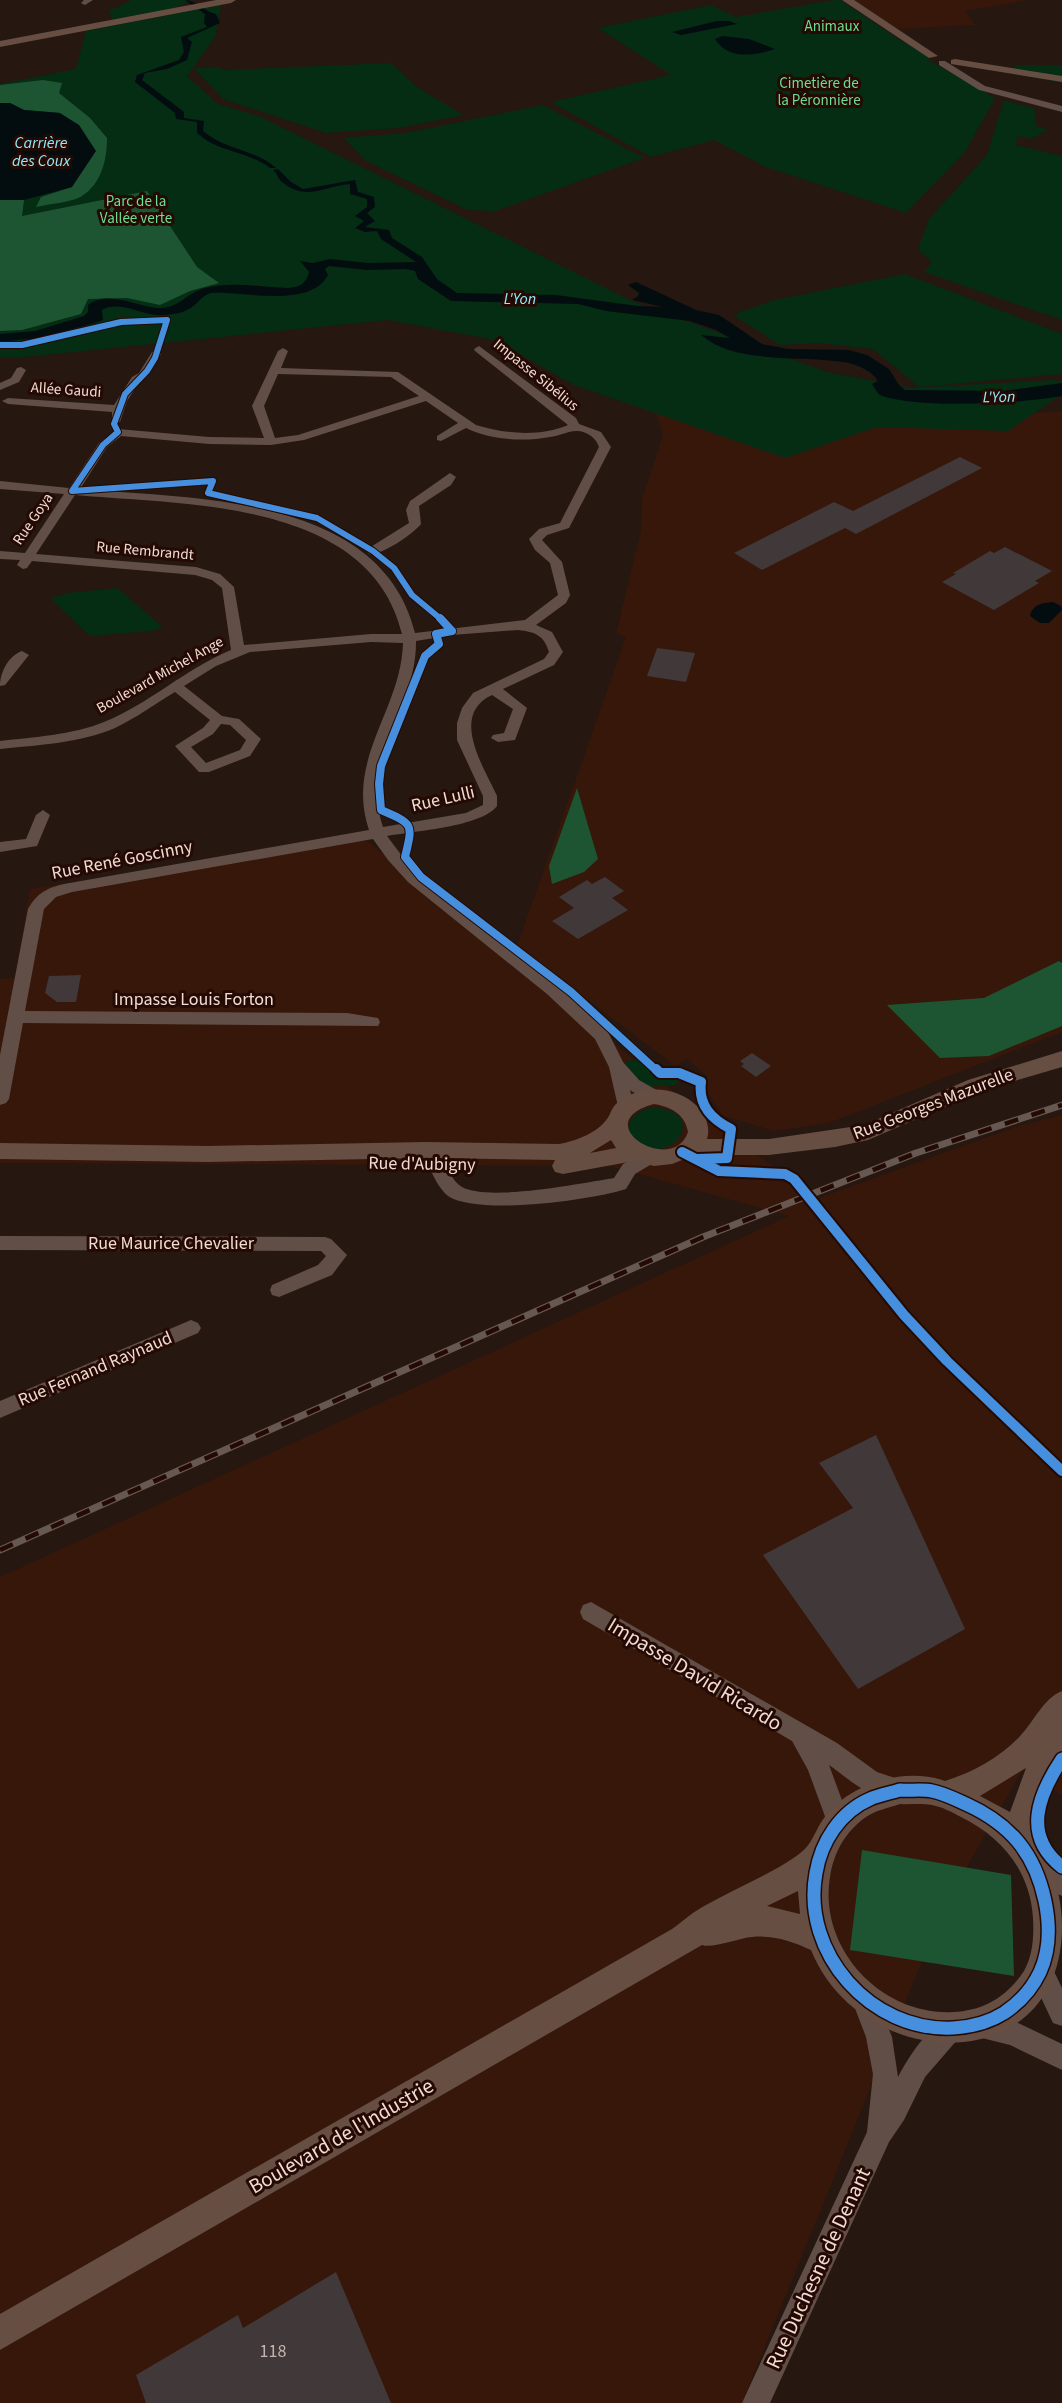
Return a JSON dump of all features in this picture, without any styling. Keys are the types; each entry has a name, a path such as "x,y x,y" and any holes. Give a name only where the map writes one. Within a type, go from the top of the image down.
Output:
{"main road":[{"path":"0,44 231,0"},
{"path":"847,0 948,61 1062,79"},
{"name":"Rue Georges Mazurelle","path":"689,1148 769,1147 868,1132 919,1112 976,1084 1062,1059"},
{"path":"654,1096 680,1102 694,1115 698,1124 698,1132 689,1148 672,1156 643,1154 621,1140 620,1115 643,1098 654,1096"},
{"name":"Rue d'Aubigny","path":"0,1151 208,1154 413,1150 560,1152 578,1150 592,1144 620,1115"},
{"name":"Rue Georges Mazurelle","path":"698,1124 730,1134 802,1143"},
{"name":"Rue d'Aubigny","path":"208,1154 308,1161 559,1166 643,1154"},
{"path":"945,1795 959,1791 1010,1764 1028,1748 1062,1704"},
{"path":"1017,1842 1027,1798 1041,1767 1062,1740"},
{"path":"900,1790 932,1791 945,1795 998,1822 1049,1878 1046,1897 1050,1922 1050,1951 1026,1995 1005,2014 980,2026 949,2030 918,2026 889,2015 862,1997 837,1970 821,1939 812,1899 817,1860 825,1840 838,1822 866,1801 900,1790"},
{"name":"Boulevard de l'Industrie","path":"0,2333 683,1940 715,1916 783,1883 817,1860"},
{"name":"Boulevard de l'Industrie","path":"683,1940 742,1921 758,1920 791,1925 821,1939"}],"street":[{"path":"948,61 982,88 1062,109"},
{"path":"1017,97 1062,101"},
{"name":"Impasse Sibélius","path":"479,349 572,420 574,426"},
{"path":"271,442 258,406 283,351"},
{"path":"156,354 143,375 136,379 121,401 114,424 118,432 248,444 271,442 300,438 427,397"},
{"path":"0,387 15,380 21,370"},
{"path":"273,371 397,375 446,410 483,431 508,435 550,434 565,431 574,426 594,432 601,438 605,447 565,525 543,532 535,539 539,547 558,566 564,595 530,623 518,626"},
{"name":"Allée Gaudi","path":"3,402 120,409"},
{"path":"441,438 466,423"},
{"name":"Rue Goya","path":"25,561 103,445 118,432"},
{"path":"374,551 410,529 415,524 412,510 414,504 447,482 450,477"},
{"path":"0,485 247,509 284,518 315,531 361,558 392,590 404,611 410,638 401,690 371,766 368,782 369,801 377,832 391,853 431,894 584,1016 602,1036 616,1065 633,1084 654,1096"},
{"name":"Rue Rembrandt","path":"0,555 25,561 196,572 216,577 228,587 238,651"},
{"path":"551,641 553,606"},
{"path":"518,626 538,629 551,641"},
{"name":"Boulevard Michel Ange","path":"0,745 65,737 107,726 126,717 211,663 238,651 270,645 388,637 410,638 518,626"},
{"name":"Rue Lulli","path":"377,832 468,817 483,812 490,806 490,796 464,740 463,731 469,708 478,696 554,658 556,652 551,641"},
{"path":"0,682 22,655"},
{"path":"176,685 218,719 234,722 254,739 245,753 204,769 182,746 208,731 218,719"},
{"path":"493,689 520,708 510,737 498,738"},
{"path":"0,847 32,843 43,814"},
{"name":"Rue René Goscinny","path":"0,1099 36,909 44,897 77,886 377,832"},
{"name":"Impasse Louis Forton","path":"16,1017 347,1019 372,1022"},
{"path":"616,1065 620,1115"},
{"path":"437,1165 454,1191 471,1197 524,1198 620,1184 629,1169 643,1154"},
{"name":"Rue Maurice Chevalier","path":"0,1243 325,1244 338,1255 325,1270 279,1290"},
{"name":"Rue Fernand Raynaud","path":"0,1410 191,1328"},
{"name":"Impasse David Ricardo","path":"591,1612 829,1751 871,1782 900,1790"},
{"name":"Impasse David Ricardo","path":"800,1735 818,1765 838,1822"},
{"path":"1050,1951 1062,2014"},
{"name":"Rue Duchesne de Denant","path":"862,1997 879,2037 886,2074 880,2133"},
{"path":"980,2026 1012,2033 1062,2057"},
{"name":"Rue Duchesne de Denant","path":"756,2403 880,2133 895,2111 916,2068 949,2030"}],"shaded area":[{"path":"851,0 1030,0 965,11 975,25 898,29"},
{"path":"654,405 977,417 1062,411 1062,1032 829,1123 774,1131 723,1116 706,1090 707,1076 687,1059 675,1066 517,946 626,637 616,634 641,530 642,499 663,435"},
{"path":"360,835 715,1126 819,1198 1021,1125 1062,1115 1062,1796 1023,1769 945,1905 742,2403 0,2403 0,1577 789,1216 610,1166 0,1163 0,979 15,978 30,889"}],"green space":[{"path":"132,0 192,0 171,9 112,19 109,11"},
{"name":"Cimetière de la Péronnière","path":"840,0 901,41 924,52 930,61 995,98 965,152 906,213 766,167 714,140 651,157 551,102 671,75 598,28 711,5 736,17"},
{"name":"Parc de la Vallée verte","path":"221,5 215,37 187,76 218,104 261,117 636,303 827,372 911,388 1055,380 1062,382 1062,394 1008,431 877,427 785,458 574,385 495,340 388,320 14,358 0,357 0,84 76,69 86,31"},
{"path":"391,63 417,87 463,115 398,128 326,133 223,99 194,68 216,67 225,70"},
{"path":"1016,65 1062,65 1062,83 1009,73"},
{"path":"43,80 62,83 59,93 90,118 107,138 107,146 102,170 89,191 73,200 36,207 41,197 72,187 60,113 24,110 10,103 0,103 0,85"},
{"path":"1004,100 1035,109 1036,126 1048,130 1031,139 1017,136 1016,145 1062,156 1062,320 924,272 932,262 918,249 929,219 987,155"},
{"path":"543,105 644,158 495,211 468,210 366,161 344,138 405,133"},
{"path":"147,191 197,267 219,283 190,291 160,305 127,298 88,299 81,314 22,330 0,331 0,200 24,200 22,216"},
{"path":"905,274 1062,334 1062,374 919,387 873,349 818,343 780,345 736,317 737,313 775,300"},
{"path":"117,588 163,627 152,631 90,636 50,598 68,593"},
{"path":"577,788 598,859 584,872 552,884 549,866"},
{"path":"1059,961 1062,963 1062,1026 989,1056 940,1058 887,1005 984,998"},
{"path":"636,1060 657,1075 681,1079 675,1085 647,1087 625,1068 625,1061"},
{"path":"651,1107 670,1111 680,1118 683,1127 680,1137 661,1149 648,1148 630,1134 631,1119"},
{"path":"862,1850 1011,1875 1014,1976 850,1950"}],"water":[{"path":"185,0 216,14 220,23 187,38 192,42 187,60 167,69 145,73 142,80 184,112 184,118 204,121 203,131 212,137 259,157 276,168 270,168 252,158 206,140 197,133 197,122 176,119 175,113 135,82 137,75 179,60 184,52 181,37 207,27 204,23 205,14"},
{"path":"717,21 737,24 681,35 672,32"},
{"path":"723,36 749,39 775,49 750,54 734,53 720,46 715,39"},
{"name":"Carrière des Coux","path":"0,103 10,103 24,110 60,113 79,125 96,151 72,187 24,200 0,200"},
{"name":"L'Yon","path":"278,169 291,182 303,189 355,180 358,192 374,197 375,207 367,213 375,221 365,227 389,230 392,238 422,257 437,279 457,293 556,295 663,307 632,300 639,293 628,285 636,282 696,310 719,315 762,344 788,349 849,350 867,355 889,369 905,390 1004,391 1062,383 1062,396 967,404 941,404 896,399 880,395 872,384 878,381 875,377 865,369 849,363 752,355 733,351 716,345 701,335 730,338 716,330 690,321 606,311 578,304 451,301 418,279 415,271 405,269 367,270 329,266 325,269 328,275 319,285 307,292 275,296 211,293 187,310 166,315 109,307 102,310 103,320 95,323 38,338 0,342 0,334 35,331 84,316 88,312 88,305 96,300 123,300 150,307 166,308 199,290 215,286 288,288 299,286 309,272 300,261 313,263 330,259 368,263 416,262 381,239 377,231 365,232 355,228 364,221 355,216 367,207 367,199 350,194 350,184 315,191 299,191 281,181 273,170"},
{"path":"1053,602 1061,606 1062,610 1049,623 1040,623 1030,616 1036,607"}],"building":[{"path":"960,457 982,468 856,534 845,528 762,570 734,553 834,502 853,511"},
{"path":"1005,547 1052,571 1035,581 1039,583 994,610 942,582 990,551 994,553"},
{"path":"657,648 695,653 686,682 647,676"},
{"path":"605,877 624,891 612,898 628,910 578,939 552,921 574,908 559,897 587,880 592,884"},
{"path":"81,975 76,1002 57,1002 45,993 49,976"},
{"path":"752,1053 771,1066 756,1077 741,1066 744,1064 740,1061"},
{"path":"876,1435 965,1629 858,1689 763,1555 853,1508 819,1463"},
{"path":"336,2272 391,2403 146,2403 136,2375 238,2315 243,2328"}],"railway":[{"path":"0,1550 703,1237 916,1153 1062,1105"}],"cycle path":[{"path":"0,345 22,345 121,322 167,320 162,342 155,358 121,401 114,424 118,432 103,445 72,491"},
{"path":"72,491 213,481 208,493 317,518 373,551 394,568 412,595 452,631"},
{"path":"452,631 436,634 439,644 425,656 381,766 379,784 381,810 399,818 410,829 411,836 405,857 421,877 571,992 660,1073 679,1073 701,1082 701,1098 707,1111 731,1129 727,1158 697,1159"},
{"path":"682,1152 719,1171 785,1174 794,1179 904,1315 947,1361 1062,1471"},
{"path":"1062,1759 1041,1800 1037,1830 1041,1844 1049,1857 1062,1867"},
{"path":"900,1790 938,1793 985,1813 1013,1834 1036,1870 1047,1912 1049,1933 1046,1953 1040,1972 1027,1992 1010,2009 990,2020 968,2027 939,2028 912,2023 886,2013 863,1997 843,1977 828,1953 817,1927 812,1899 813,1891 817,1865 831,1833 838,1823 856,1807 870,1799 900,1790"}],"park label":[{"name":"Animaux","path":"832,26"}]}
